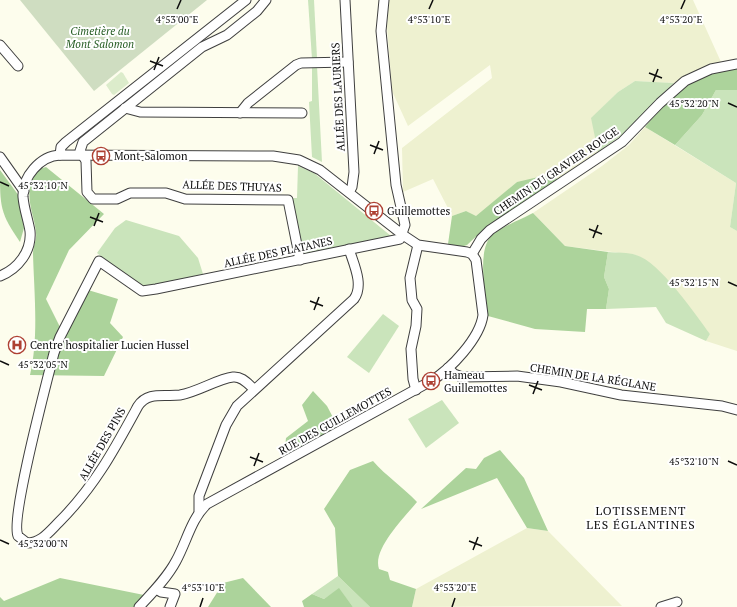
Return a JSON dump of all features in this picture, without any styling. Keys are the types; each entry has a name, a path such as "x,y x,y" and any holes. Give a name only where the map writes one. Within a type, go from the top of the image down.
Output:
{"street":[{"path":"60,155 61,147 66,142 246,0"},
{"path":"83,156 80,149 83,142 202,47 227,35 257,11 266,0"},
{"name":"ALLÉE DES LAURIERS","path":"345,0 354,172 352,187 349,192"},
{"path":"384,0 381,31 396,185 404,226 403,235"},
{"path":"0,45 18,66"},
{"path":"240,113 248,103 300,63 348,62"},
{"name":"CHEMIN DU GRAVIER ROUGE","path":"472,254 481,239 490,230 622,142 685,80 711,69 737,64"},
{"path":"125,108 140,112 302,113"},
{"path":"24,191 31,174 40,163 48,157 60,155 286,157 309,163 320,170 418,245 458,250 472,254"},
{"name":"ALLÉE DES THUYAS","path":"83,156 86,161 87,192 93,199 117,199 130,194 166,193 185,199 288,200 300,260"},
{"path":"0,157 24,191 30,231 29,243 19,264 10,272 0,276"},
{"name":"ALLÉE DES PLATANES","path":"47,383 60,336 99,262 142,291 400,239 403,235"},
{"path":"416,390 413,379 411,349 416,326 417,309 412,300 410,278 418,245"},
{"path":"199,511 199,496 230,417 241,401 358,294 359,284 350,249"},
{"name":"RUE DES GUILLEMOTTES","path":"139,607 156,589 175,563 199,511 214,499 416,390 437,378 448,368 478,334 482,324 483,315 478,268 476,260 472,254"},
{"name":"CHEMIN DE LA RÉGLANE","path":"448,368 462,377 517,376 561,382 621,395 722,406 737,410"},
{"name":"ALLÉE DES PINS","path":"47,383 25,477 16,524 18,536 27,543 38,541 46,536 87,492 101,472 138,406 145,398 150,396 191,393 232,377 244,380 254,389"},
{"path":"156,589 161,592 174,594 170,607"},
{"path":"661,607 677,602"}],"green space":[{"name":"Cimetière du Mont Salomon","path":"20,0 207,0 94,91"},
{"path":"308,0 314,0 317,58 312,59"},
{"path":"389,0 693,0 721,62 700,69 674,83 635,81 618,92 592,118 598,152 560,180 517,182 476,217 466,211 452,216 433,179 403,192 402,148 492,78 490,65 408,126 392,91 387,26"},
{"path":"737,65 737,90 716,90 702,115 675,145 645,127 661,107 686,85 707,75"},
{"path":"317,66 322,162 312,157 309,102 312,101 312,67"},
{"path":"121,72 129,83 114,95 106,85"},
{"path":"635,81 674,83 629,130 598,152 591,118 618,92"},
{"path":"716,90 737,90 737,231 730,227 736,183 675,145 702,115"},
{"path":"645,127 736,183 730,227 737,231 737,351 706,341 710,334 636,255 565,246 533,213 602,166 629,145"},
{"path":"298,166 314,173 391,236 303,254 292,198 297,198"},
{"path":"46,167 104,214 69,250 46,299 65,337 88,290 118,299 110,323 123,337 104,376 30,375 33,361 35,330 33,254 36,235 29,193 35,175"},
{"path":"0,170 19,196 24,228 20,242 8,224 2,209"},
{"path":"547,175 560,180 483,230 467,245 461,247 448,244 452,216 466,211 476,216 517,182"},
{"path":"533,213 565,246 608,252 604,277 609,289 606,309 587,309 585,332 535,329 488,316 483,274 484,251 487,242 496,232"},
{"path":"126,220 179,236 198,258 203,274 141,288 97,253 115,228"},
{"path":"608,252 633,254 645,259 655,267 676,289 710,334 706,341 666,323 656,307 606,309 609,289 604,277"},
{"path":"383,314 399,326 369,373 347,357"},
{"path":"313,391 327,406 338,427 284,457 286,438 308,421 302,405"},
{"path":"442,400 459,423 426,448 408,419"},
{"path":"500,450 524,478 548,531 527,528 497,478 421,509 466,468 476,469 484,458"},
{"path":"373,461 383,472 417,502 385,543 380,552 378,561 379,569 388,572 390,580 416,589 412,607 370,607 338,576 335,528 324,509 350,470"},
{"path":"527,528 548,531 622,606 412,607 416,589"},
{"path":"338,576 370,607 353,607 339,589 324,599 312,594"},
{"path":"60,578 144,595 134,607 0,607 0,597 4,601"},
{"path":"243,578 271,607 208,607 223,583"},
{"path":"339,588 353,607 304,607 302,601 312,594 324,599"}],"place":[{"name":"Mont-Salomon","path":"101,156"},
{"name":"Guillemottes","path":"374,211"},
{"name":"Centre hospitalier Lucien Hussel","path":"17,345"},
{"name":"Hameau Guillemottes","path":"431,381"}],"district":[{"name":"LOTISSEMENT LES ÉGLANTINES","path":"641,518"}]}
